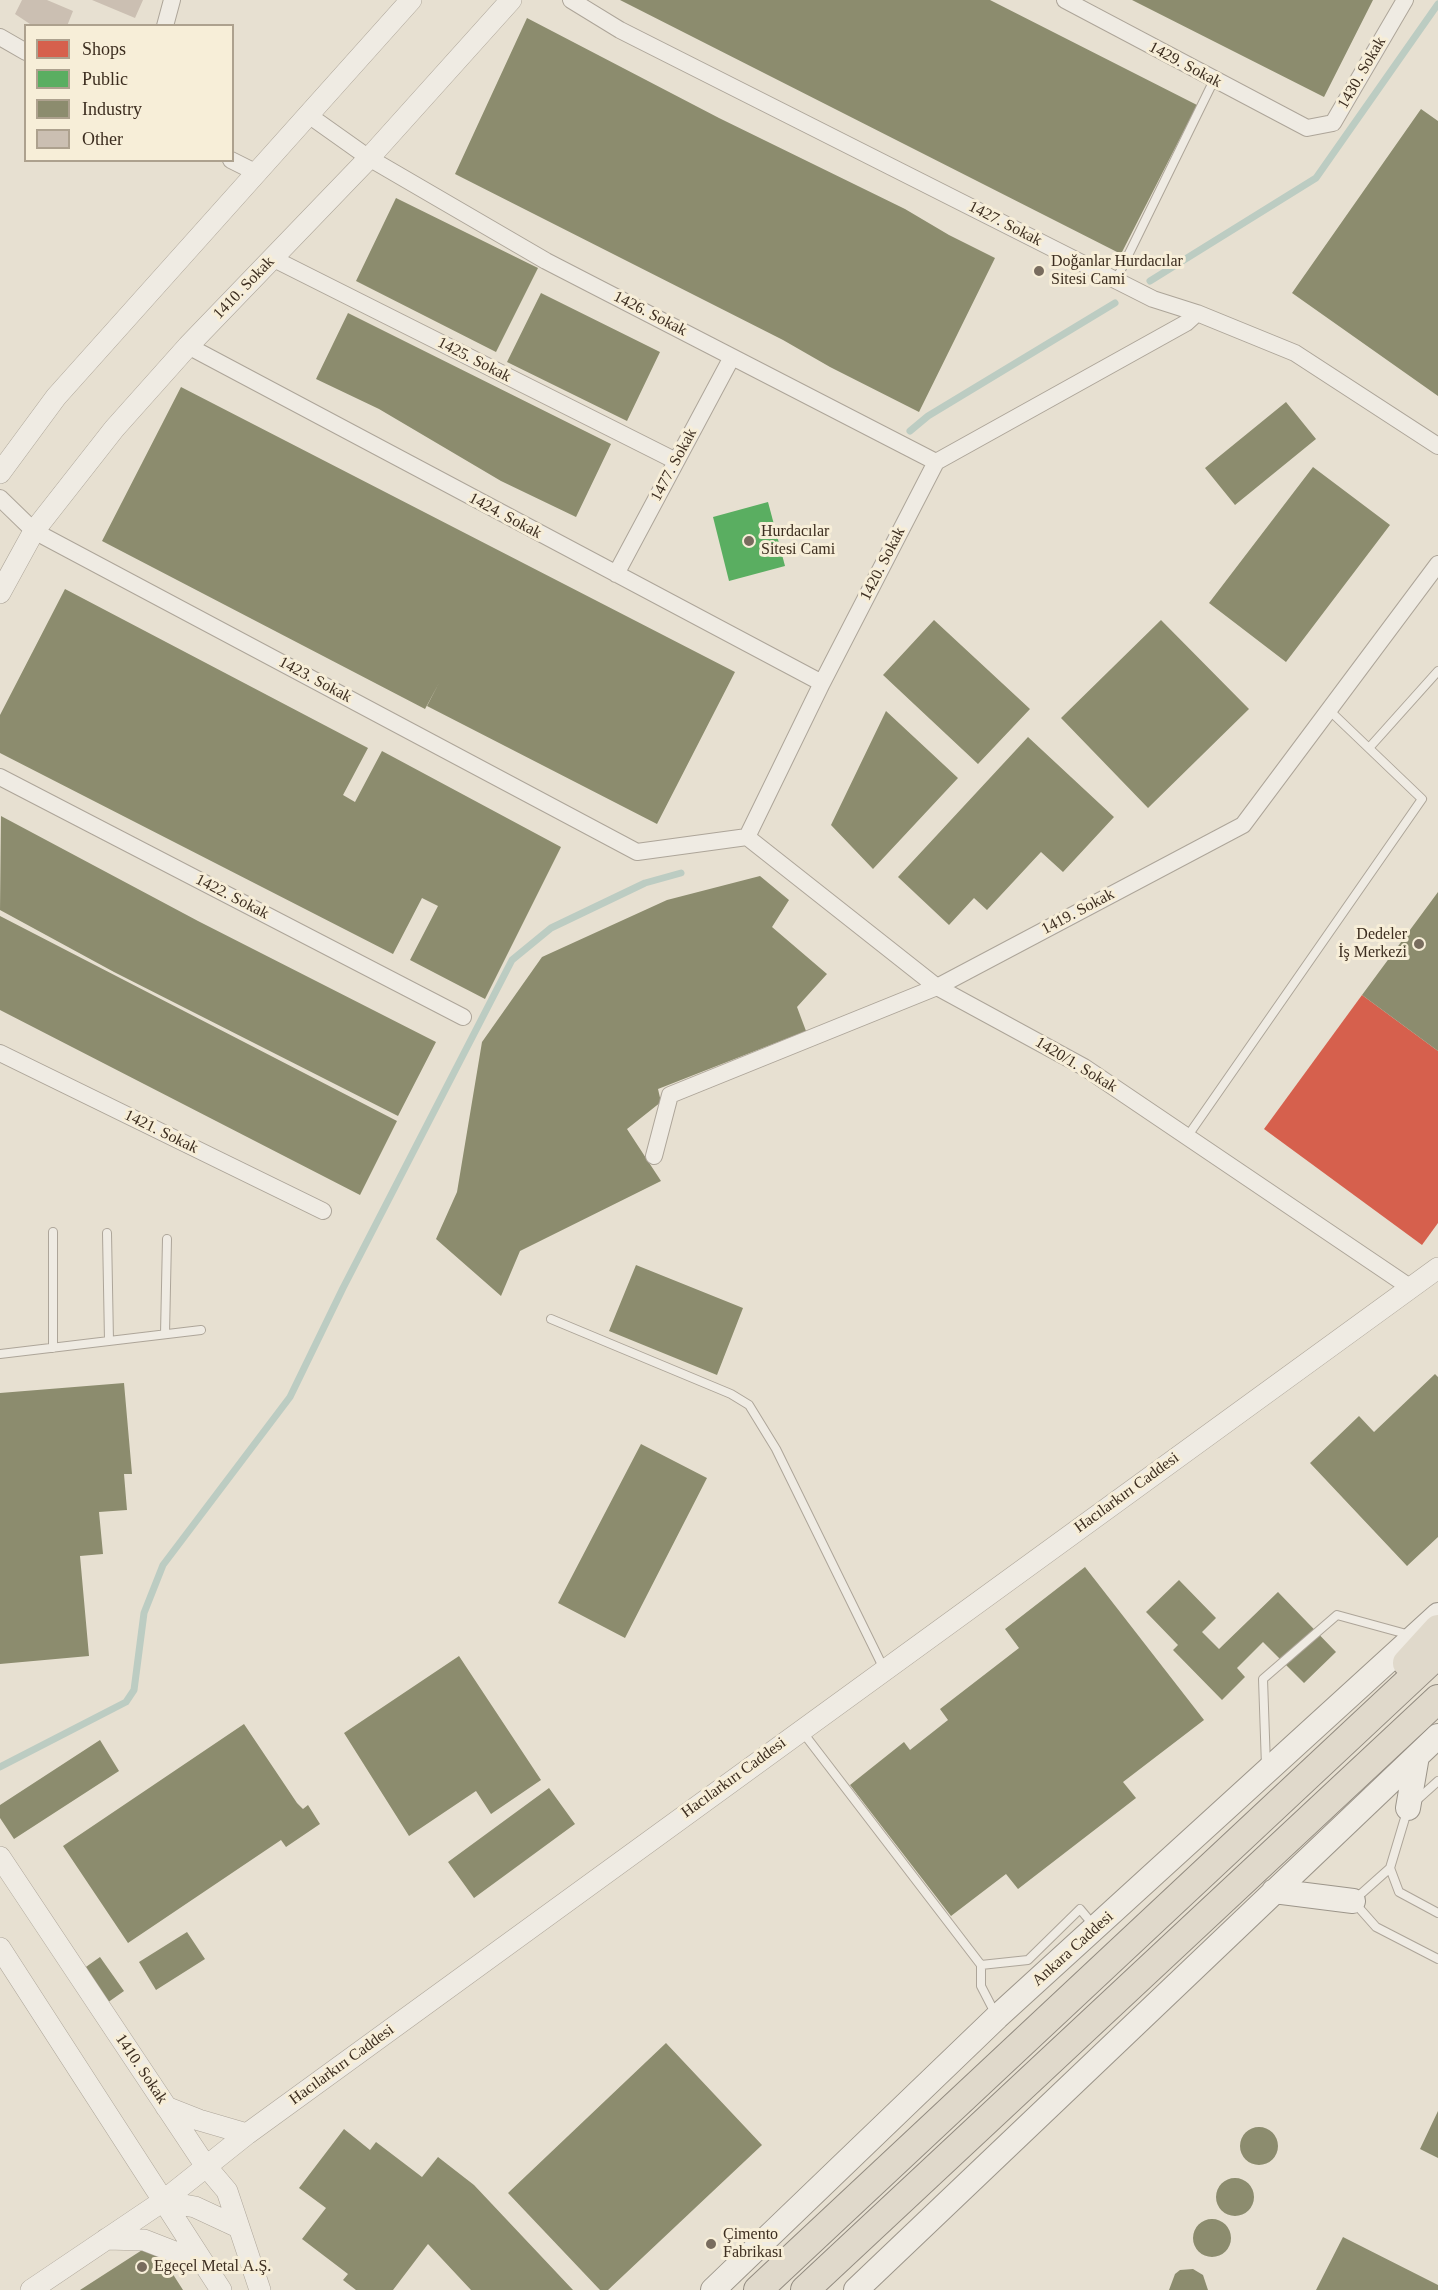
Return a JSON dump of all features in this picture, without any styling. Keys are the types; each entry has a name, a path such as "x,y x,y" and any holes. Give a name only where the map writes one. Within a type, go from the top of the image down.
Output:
{"highway":[{"path":"1306,1777 1426,1632"},
{"name":"Ankara Caddesi","path":"758,2290 1438,1654"},
{"path":"805,2290 1438,1699"}],"main road":[{"name":"Ankara Caddesi","path":"713,2290 997,2017 1096,1929 1267,1769 1426,1632 1438,1615"},
{"path":"856,2290 1438,1736"},
{"path":"1408,1808 1417,1756"},
{"path":"1274,1891 1353,1901"}],"street":[{"path":"166,24 172,0"},
{"path":"0,473 56,397 411,0"},
{"name":"1410. Sokak","path":"0,593 34,531 114,429 188,346 369,158 511,0"},
{"name":"1427. Sokak","path":"571,0 620,30 1152,299 1197,313 1295,352 1438,446"},
{"name":"1429. Sokak","path":"1065,0 1307,128"},
{"name":"1430. Sokak","path":"1307,128 1333,123 1405,0"},
{"path":"0,37 24,51"},
{"path":"307,114 369,158"},
{"name":"1426. Sokak","path":"369,158 546,261 936,462"},
{"path":"234,162 255,172"},
{"name":"1425. Sokak","path":"272,258 676,461"},
{"path":"936,462 1186,323 1197,313"},
{"name":"1424. Sokak","path":"188,346 822,683"},
{"name":"1477. Sokak","path":"616,574 732,357"},
{"name":"1420. Sokak","path":"747,837 822,683 936,462"},
{"name":"1423. Sokak","path":"0,498 34,531 637,852 747,837"},
{"name":"1419. Sokak","path":"654,1156 670,1095 937,987 1243,825 1438,564"},
{"name":"1422. Sokak","path":"0,777 463,1017"},
{"name":"1420/1. Sokak","path":"747,837 937,987 1084,1067 1411,1288"},
{"name":"1421. Sokak","path":"0,1053 323,1211"},
{"name":"Hacılarkırı Caddesi","path":"31,2290 163,2201 205,2165 801,1729 1438,1268"},
{"name":"1410. Sokak","path":"0,1857 205,2165 227,2191 260,2290"},
{"path":"0,1948 221,2290"},
{"path":"166,2107 199,2120 248,2134"},
{"path":"163,2201 195,2207 238,2227"},
{"path":"106,2239 144,2240 203,2263"}],"lane":[{"path":"1116,280 1214,80"},
{"path":"1369,748 1438,671"},
{"path":"1187,1137 1422,799 1329,710"},
{"path":"53,1232 53,1348"},
{"path":"107,1233 109,1341"},
{"path":"165,1334 167,1239"},
{"path":"551,1319 731,1394 749,1405 776,1449 884,1669"},
{"path":"0,1354 201,1330"},
{"path":"1267,1769 1263,1679 1336,1615 1426,1632"},
{"path":"801,1729 981,1965 981,1986 997,2017"},
{"path":"1438,1782 1408,1808 1390,1868 1353,1901 1376,1927 1438,1959"},
{"path":"1390,1868 1399,1892 1438,1913"},
{"path":"981,1965 1028,1960 1080,1909 1096,1929"}],"building: Shops":[{"path":"1362,995 1438,1051 1438,1223 1422,1245 1264,1129"}],"building: Public":[{"name":"Hurdacılar Sitesi Cami","path":"768,502 785,566 729,581 713,517"}],"building: Industry":[{"path":"620,0 990,0 1197,105 1121,254"},
{"path":"1132,0 1373,0 1324,97"},
{"path":"527,18 719,118 905,209 995,258 919,412 830,367 783,340 455,174"},
{"path":"1421,109 1438,121 1438,396 1292,293"},
{"path":"396,198 538,268 496,352 356,281"},
{"path":"541,293 660,352 627,421 507,362"},
{"path":"348,313 611,444 576,517 501,481 379,409 316,379"},
{"path":"181,387 735,672 657,824 427,706 439,683 425,709 102,541"},
{"path":"1286,402 1316,439 1235,505 1205,468"},
{"path":"1313,467 1390,525 1286,662 1209,603"},
{"path":"65,589 368,748 343,795 355,802 382,751 561,847 485,999 410,960 438,906 422,898 393,954 0,753 0,715"},
{"path":"934,620 1030,709 978,764 883,675"},
{"path":"1161,620 1249,709 1148,808 1061,718"},
{"path":"886,711 958,778 873,869 831,825"},
{"path":"1028,737 1114,817 1063,872 1041,852 987,910 974,898 949,925 898,877"},
{"path":"1,816 198,921 436,1042 398,1116 114,972 0,910"},
{"path":"760,876 789,900 772,927 827,974 797,1007 806,1031 658,1089 661,1102 627,1129 661,1181 520,1251 501,1296 436,1239 457,1192 482,1042 542,957 667,900"},
{"name":"Dedeler İş Merkezi","path":"1438,892 1438,1051 1362,995"},
{"path":"0,916 397,1121 360,1195 0,1010"},
{"path":"636,1265 743,1308 717,1375 609,1331"},
{"path":"1435,1374 1438,1377 1438,1537 1407,1566 1310,1463 1359,1416 1374,1432"},
{"path":"124,1383 132,1474 124,1474 127,1510 99,1512 103,1554 80,1556 89,1656 0,1664 0,1393"},
{"path":"641,1444 707,1478 625,1638 558,1603"},
{"path":"1085,1567 1204,1720 1123,1782 1136,1798 1018,1889 1006,1874 951,1916 850,1785 904,1742 910,1750 948,1720 940,1709 1019,1648 1005,1629"},
{"path":"1179,1580 1216,1618 1202,1632 1219,1649 1278,1592 1336,1652 1304,1683 1263,1642 1237,1668 1245,1677 1222,1700 1173,1650 1178,1645 1146,1612"},
{"path":"459,1656 541,1780 491,1814 476,1791 409,1836 344,1733"},
{"path":"244,1724 297,1803 303,1809 308,1805 320,1824 286,1847 281,1840 128,1943 63,1846"},
{"path":"100,1740 119,1771 14,1839 0,1818 0,1805"},
{"path":"549,1788 575,1824 474,1898 448,1862"},
{"path":"187,1932 205,1959 156,1990 139,1962"},
{"path":"100,1957 124,1991 107,2003 83,1969"},
{"path":"666,2043 762,2145 608,2290 600,2290 508,2193"},
{"path":"1438,2111 1438,2158 1420,2149"},
{"path":"1259,2127 1273,2132 1278,2146 1273,2160 1259,2165 1245,2160 1240,2146 1245,2132"},
{"path":"344,2129 370,2150 376,2142 422,2177 438,2157 474,2185 573,2290 471,2290 428,2244 393,2290 356,2290 343,2280 348,2274 302,2239 326,2208 299,2188"},
{"path":"1235,2178 1249,2183 1254,2197 1249,2211 1235,2216 1221,2211 1216,2197 1221,2183"},
{"path":"1212,2219 1226,2224 1231,2238 1226,2252 1212,2257 1198,2252 1193,2238 1198,2224"},
{"path":"1343,2237 1438,2285 1438,2290 1316,2290"},
{"name":"Egeçel Metal A.Ş.","path":"153,2243 183,2290 80,2290"},
{"path":"1193,2269 1203,2275 1208,2290 1169,2290 1175,2274 1180,2270"}],"building: Other":[{"path":"22,0 47,0 73,11 68,24 30,24 15,14"},
{"path":"92,0 143,0 135,18"}],"waterway":[{"path":"1150,281 1316,178 1438,4"},
{"path":"910,431 928,416 1115,303"},
{"path":"0,1767 126,1702 134,1690 144,1613 163,1565 290,1397 343,1288 512,960 551,928 645,883 681,873"}],"place":[{"name":"Doğanlar Hurdacılar Sitesi Cami","path":"1039,271"},
{"name":"Hurdacılar Sitesi Cami","path":"749,541"},
{"name":"Dedeler İş Merkezi","path":"1419,944"},
{"name":"Çimento Fabrikası","path":"711,2244"},
{"name":"Egeçel Metal A.Ş.","path":"142,2267"}]}
